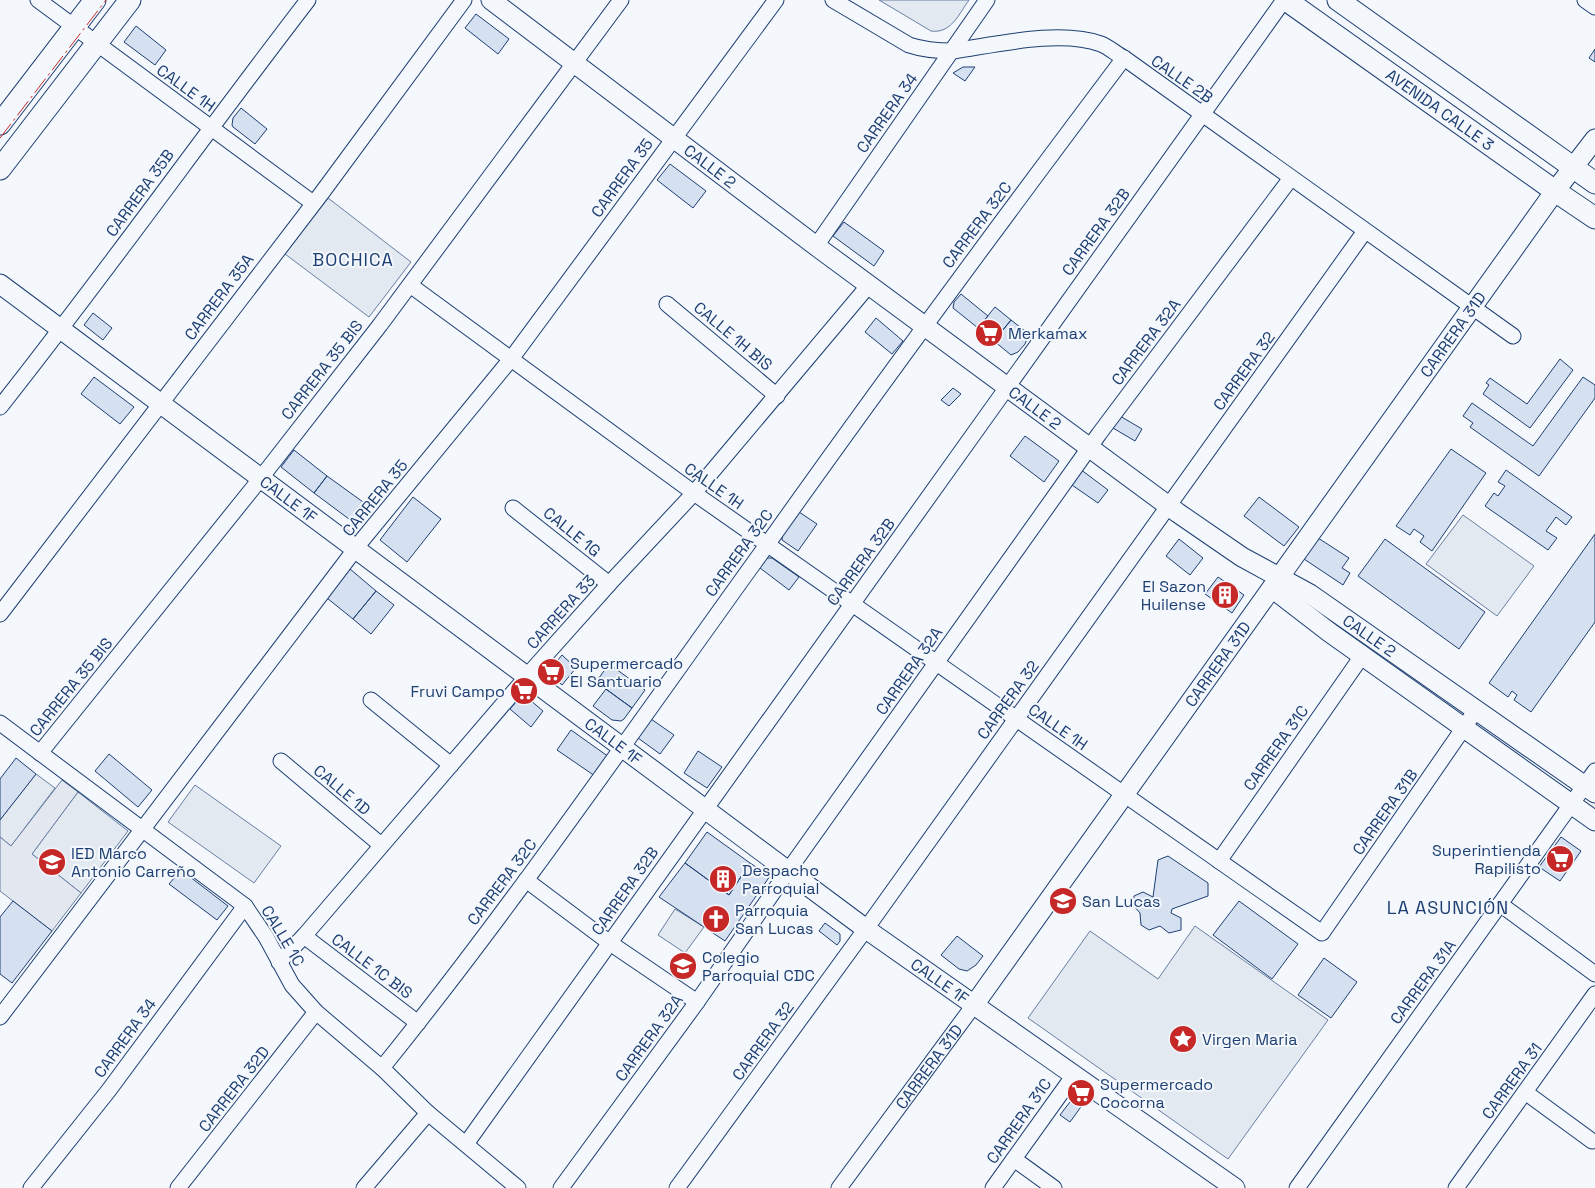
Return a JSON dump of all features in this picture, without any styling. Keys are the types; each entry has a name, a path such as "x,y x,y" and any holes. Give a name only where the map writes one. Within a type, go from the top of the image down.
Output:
{"main road":[{"path":"0,124 95,0"},
{"path":"0,170 130,0"},
{"name":"AVENIDA CALLE 3","path":"1285,0 1595,218"},
{"name":"AVENIDA CALLE 3","path":"1338,0 1595,182"}],"street":[{"name":"CALLE 1H","path":"38,0 313,203"},
{"name":"CARRERA 35B","path":"0,407 61,330 210,127 308,0"},
{"name":"CARRERA 35A","path":"0,614 313,203 464,0"},
{"name":"CALLE 2","path":"491,0 816,246 1168,506 1242,557 1276,583 1362,656 1595,821"},
{"name":"CARRERA 35 BIS","path":"40,753 261,478 410,285 621,0"},
{"name":"CARRERA 35","path":"0,1017 6,997 142,830 356,549 510,359 776,0"},
{"name":"CALLE 2B","path":"833,0 909,45 936,52 1053,38 1076,39 1101,44 1124,58 1513,336"},
{"name":"CARRERA 34","path":"816,246 987,0"},
{"name":"CARRERA 32B","path":"466,1144 1285,0"},
{"path":"1585,0 1595,7"},
{"name":"CARRERA 32C","path":"382,1068 526,880 924,326 1124,58"},
{"name":"CARRERA 31D","path":"839,1188 974,1005 1555,191 1595,139"},
{"name":"CARRERA 32A","path":"561,1188 697,1002 788,871 1090,448 1291,178"},
{"name":"CARRERA 32","path":"677,1188 866,928 1365,231"},
{"name":"CALLE 1F","path":"0,284 788,871 1230,1187"},
{"name":"CALLE 1H","path":"410,285 694,493 1322,933"},
{"name":"CARRERA 33","path":"279,962 304,936 609,584 694,493 778,396 869,285"},
{"name":"CALLE 1H BIS","path":"667,304 778,396"},
{"name":"CALLE 1G","path":"513,508 609,584"},
{"name":"CALLE 2","path":"1276,583 1310,594 1476,710 1591,783"},
{"name":"CARRERA 31C","path":"1219,861 1362,656"},
{"path":"371,700 451,765"},
{"name":"CARRERA 31B","path":"1322,933 1476,710"},
{"name":"CALLE 1C","path":"0,723 245,906 266,936 292,985 316,1012 382,1068 428,1113 518,1188"},
{"name":"CALLE 1D","path":"281,762 381,845"},
{"name":"CARRERA 31A","path":"1297,1188 1570,805 1591,783"},
{"path":"526,880 610,943 697,1002"},
{"path":"1500,904 1595,974"},
{"name":"CARRERA 34","path":"31,1188 108,1090 245,906"},
{"name":"CALLE 1C BIS","path":"304,936 418,1023"},
{"name":"CARRERA 31","path":"1456,1188 1595,994"},
{"name":"CARRERA 32D","path":"178,1188 316,1012"},
{"name":"CARRERA 31C","path":"993,1188 1074,1075"},
{"path":"1525,1092 1592,1141"},
{"path":"364,1188 428,1113"},
{"path":"1014,1159 1054,1188"}],"shaded area":[{"path":"879,0 969,0 954,22 944,29 931,31"},
{"path":"328,198 411,262 369,317 285,254"},
{"path":"1463,515 1534,566 1497,616 1426,564"},
{"path":"36,774 55,788 11,846 0,837 0,820"},
{"path":"62,780 78,792 32,854 81,893 52,931 0,891 0,837 11,846"},
{"path":"195,785 281,846 254,883 168,822"},
{"path":"78,792 128,831 81,893 32,854"},
{"path":"675,909 704,927 685,953 658,935"},
{"path":"1195,926 1328,1020 1228,1159 1028,1018 1090,931 1158,979"}],"building":[{"path":"476,14 509,39 498,54 465,28"},
{"path":"136,26 166,50 155,65 124,42"},
{"path":"1595,49 1595,62 1589,58"},
{"path":"963,67 975,67 965,81 953,73"},
{"path":"241,108 267,129 255,144 232,125 233,118"},
{"path":"670,164 706,191 693,208 657,180"},
{"path":"844,222 884,251 874,266 833,236"},
{"path":"961,294 988,316 978,328 953,308 954,302"},
{"path":"995,307 1011,320 994,341 978,328"},
{"path":"93,313 112,328 103,340 84,325"},
{"path":"876,318 903,341 892,354 865,332"},
{"path":"1011,320 1029,334 1025,344 1018,352 1011,355 994,341"},
{"path":"1560,359 1573,370 1530,428 1483,394 1489,385 1486,383 1490,378 1527,404"},
{"path":"94,377 134,407 120,424 81,394"},
{"path":"1583,377 1595,385 1595,398 1539,476 1470,427 1473,423 1463,416 1472,403 1533,446"},
{"path":"953,388 961,394 949,406 941,400"},
{"path":"1120,416 1142,429 1135,441 1113,428"},
{"path":"1025,436 1059,461 1044,482 1010,456"},
{"path":"1451,449 1486,473 1432,551 1420,542 1424,536 1414,529 1410,535 1396,526"},
{"path":"294,450 327,476 314,493 281,467"},
{"path":"1080,469 1108,490 1098,503 1069,483"},
{"path":"1506,470 1572,517 1566,525 1556,517 1546,531 1557,538 1548,550 1485,506 1494,493 1498,496 1505,486 1498,482"},
{"path":"327,476 370,507 357,525 314,493"},
{"path":"413,497 441,519 407,562 380,540"},
{"path":"1259,497 1299,527 1284,546 1244,516"},
{"path":"796,510 817,524 798,551 782,540 783,529"},
{"path":"1595,534 1595,622 1531,712 1514,700 1517,695 1512,691 1508,697 1489,683"},
{"path":"1315,536 1349,558 1342,568 1350,573 1343,585 1301,557"},
{"path":"1179,539 1203,558 1190,575 1166,556"},
{"path":"1385,539 1485,612 1459,649 1358,576"},
{"path":"767,558 772,558 799,577 789,590 760,568"},
{"path":"350,569 376,591 353,619 327,598"},
{"name":"El Sazon Huilense","path":"1218,577 1244,595 1232,613 1205,594"},
{"path":"376,591 394,605 371,634 353,619"},
{"path":"562,655 576,668 562,685 548,672"},
{"path":"609,664 645,690 632,708 596,682"},
{"path":"606,689 632,708 621,721 612,720 593,706"},
{"path":"523,694 543,711 531,727 510,709"},
{"path":"651,719 674,735 660,754 638,738"},
{"path":"571,730 609,757 595,776 557,750"},
{"path":"698,751 722,767 707,788 684,773"},
{"path":"109,754 152,790 138,807 95,771"},
{"path":"16,758 36,774 0,820 0,779"},
{"name":"Despacho Parroquial","path":"707,832 750,863 729,895 685,863"},
{"name":"Superintienda Rapilisto","path":"1561,837 1581,851 1560,881 1539,867"},
{"path":"1168,856 1208,883 1208,896 1172,909 1171,913 1181,918 1181,930 1169,933 1160,926 1149,930 1141,925 1140,913 1133,905 1134,896 1143,892 1153,897 1158,860"},
{"name":"Parroquia San Lucas","path":"685,863 729,895 750,863 770,876 725,941 659,897"},
{"path":"181,870 228,906 217,920 169,884"},
{"path":"13,901 52,931 12,983 0,974 0,917"},
{"path":"1239,901 1298,944 1272,979 1213,935"},
{"path":"825,923 840,934 840,941 837,945 819,931"},
{"path":"957,936 983,956 976,965 967,971 959,969 941,955"},
{"path":"1324,958 1357,982 1331,1018 1298,995"},
{"path":"1073,1098 1083,1104 1070,1122 1060,1115"}],"power":[{"path":"0,138 106,0"}],"place":[{"name":"Merkamax","path":"989,333"},
{"name":"El Sazon Huilense","path":"1225,595"},
{"name":"Supermercado El Santuario","path":"551,672"},
{"name":"Fruvi Campo","path":"524,691"},
{"name":"Superintienda Rapilisto","path":"1560,859"},
{"name":"IED Marco Antonio Carreño","path":"52,862"},
{"name":"Despacho Parroquial","path":"723,879"},
{"name":"San Lucas","path":"1063,901"},
{"name":"Parroquia San Lucas","path":"716,919"},
{"name":"Colegio Parroquial CDC","path":"683,966"},
{"name":"Virgen Maria","path":"1183,1039"},
{"name":"Supermercado Cocorna","path":"1081,1093"}],"district":[{"name":"BOCHICA","path":"353,259"},
{"name":"LA ASUNCIÓN","path":"1448,907"}]}
